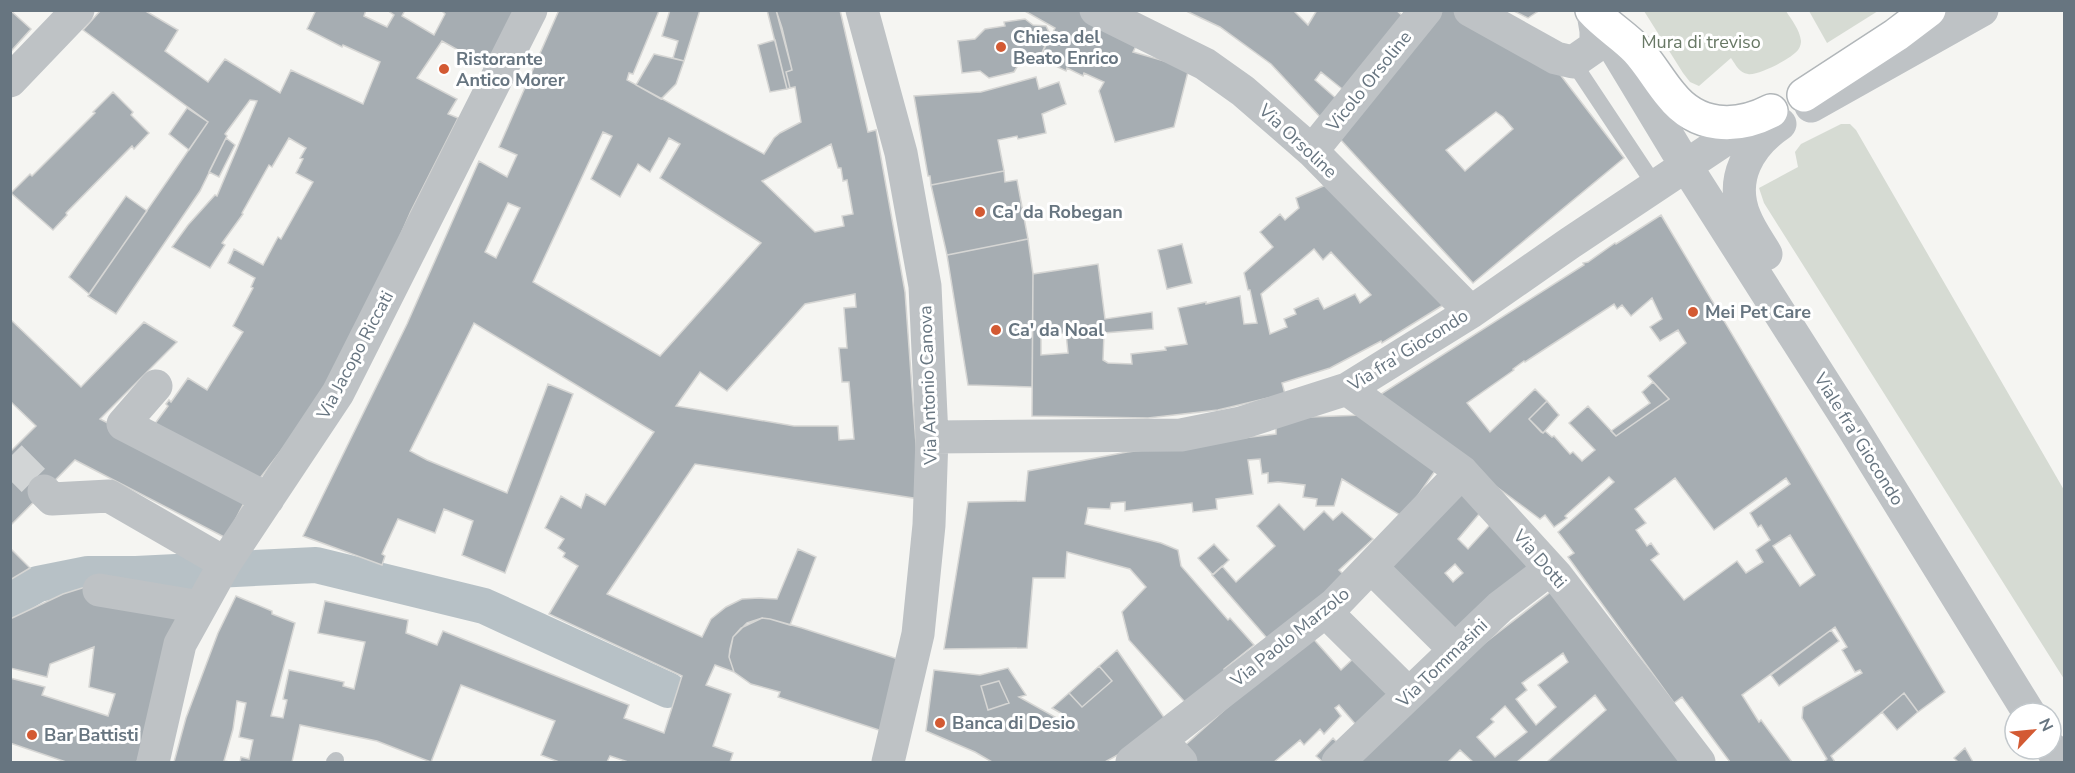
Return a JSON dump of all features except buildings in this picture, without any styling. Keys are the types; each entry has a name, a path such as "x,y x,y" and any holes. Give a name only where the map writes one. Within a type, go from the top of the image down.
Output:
{"street":[{"path":"10,81 78,10"},
{"name":"Via Jacopo Riccati","path":"153,762 180,644 225,563 338,393 531,10"},
{"name":"Via Antonio Canova","path":"862,10 901,153 925,286 933,437 929,525 918,634 888,762"},
{"name":"Via Orsoline","path":"1096,10 1205,64 1244,91 1312,151 1471,312"},
{"name":"Vicolo Orsoline","path":"1312,151 1426,10"},
{"path":"1470,10 1556,58 1573,62 1596,46 1593,12"},
{"path":"1929,10 1808,100 1982,10"},
{"path":"1593,12 1639,52 1672,97 1687,112 1713,122 1736,123 1770,117"},
{"name":"Viale fra' Giocondo","path":"1593,12 1686,166 1853,428 2022,701"},
{"path":"1770,117 1760,141 1746,159 1739,187 1745,218 1806,321 1853,428"},
{"name":"Via fra' Giocondo","path":"933,437 1181,435 1241,423 1347,389 1471,312 1686,166 1770,117"},
{"path":"156,386 123,424 268,499"},
{"name":"Via Dotti","path":"1347,389 1462,472 1550,569 1699,762"},
{"name":"Via Paolo Marzolo","path":"1132,762 1171,751 1326,612 1462,472"},
{"path":"44,491 52,499 109,496 225,563"},
{"path":"1371,567 1455,651"},
{"name":"Via Tommasini","path":"1338,762 1500,607 1550,569"},
{"path":"99,590 200,607"},
{"path":"1326,612 1409,694"}],"lane":[{"path":"1573,62 1656,187"}],"green space":[{"name":"Mura di treviso","path":"1644,11 1786,11 1799,33 1801,44 1799,49 1786,60 1752,74 1742,72 1731,58 1699,86 1690,82 1683,73"},
{"path":"1809,11 1878,11 1827,43"},
{"path":"1841,124 1850,124 1856,130 2064,490 2064,679 1764,203 1759,188 1798,167 1795,152 1801,144"}],"waterway":[{"path":"10,600 38,584 88,574 136,574 316,565 484,606 668,690"}],"tunnel":[{"path":"10,457 44,491"}],"place":[{"name":"Chiesa del Beato Enrico","path":"1001,47"},
{"name":"Ristorante Antico Morer","path":"444,69"},
{"name":"Ca' da Robegan","path":"980,212"},
{"name":"Mei Pet Care","path":"1693,312"},
{"name":"Ca' da Noal","path":"996,330"},
{"name":"Banca di Desio","path":"940,723"},
{"name":"Bar Battisti","path":"32,735"}]}
